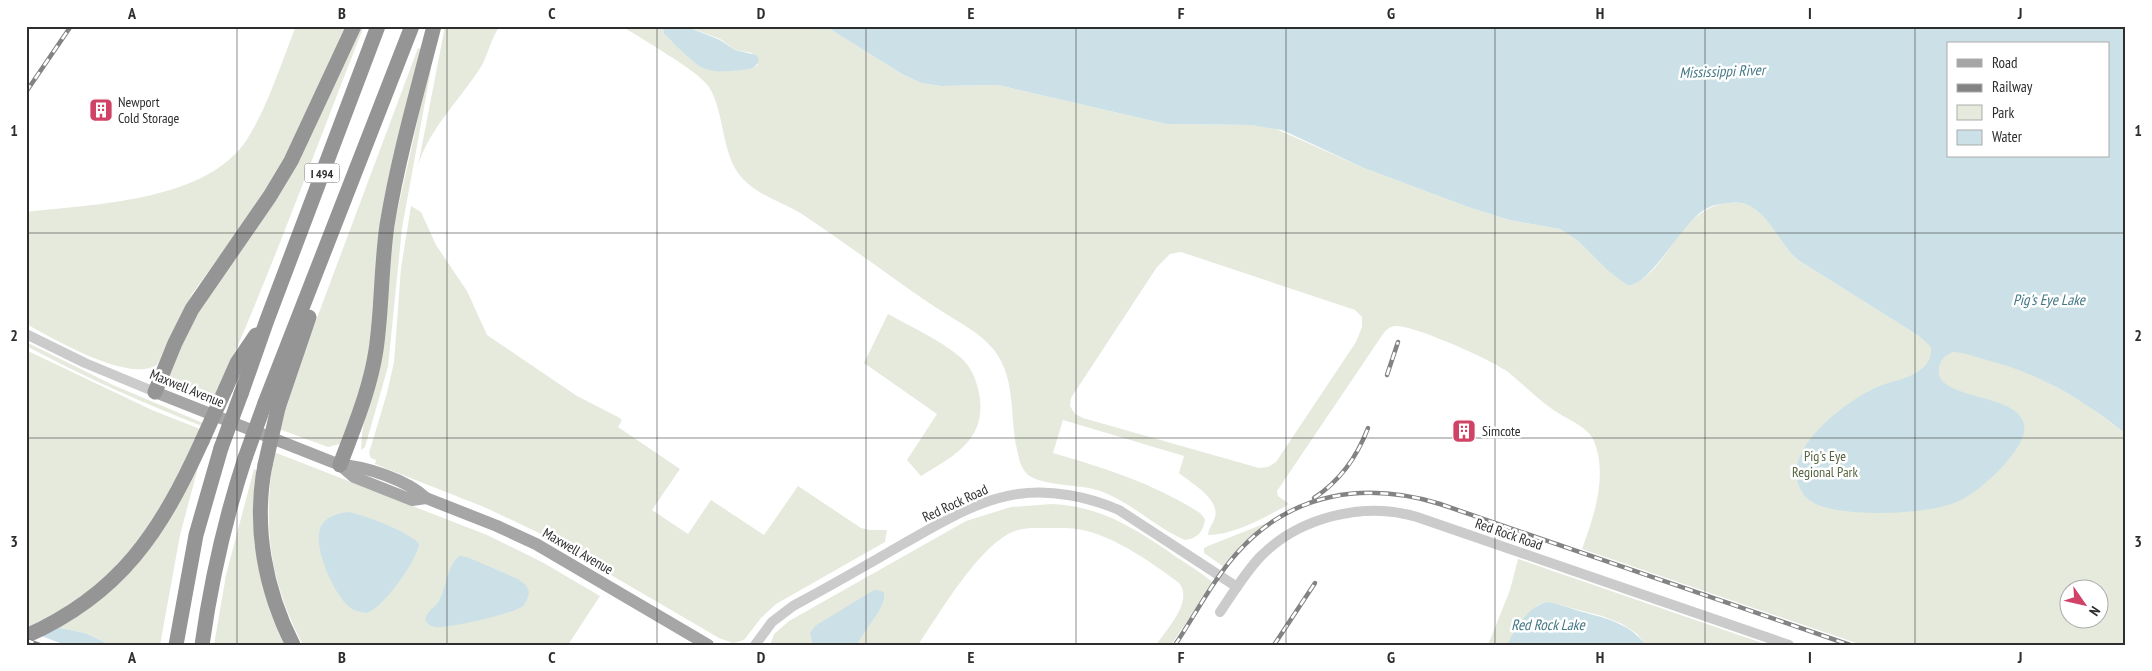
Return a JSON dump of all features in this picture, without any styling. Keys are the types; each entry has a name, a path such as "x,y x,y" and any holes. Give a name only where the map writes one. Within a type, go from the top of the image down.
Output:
{"highway":[{"path":"155,392 175,342 192,309 270,196 291,161 354,26"},
{"name":"I 494","path":"176,645 194,545 221,448 267,320 378,26"},
{"path":"202,645 220,544 245,458 272,406 324,277 361,158 412,26"},
{"path":"340,465 371,376 376,348 382,270 388,224 434,27"},
{"path":"26,636 76,608 116,576 149,538 174,500 237,363 267,320"},
{"path":"272,406 260,506 265,562 273,597 293,645"}],"main road":[{"name":"Maxwell Avenue","path":"155,392 340,465 358,466 416,488 426,498 497,526 536,544 708,645"}],"street":[{"name":"Maxwell Avenue","path":"26,334 79,360 155,392"},
{"name":"Red Rock Road","path":"756,645 772,622 793,606 958,514 988,502 1017,494 1040,493 1071,496 1098,502 1119,510 1237,587"},
{"name":"Red Rock Road","path":"1220,612 1264,553 1282,539 1304,526 1332,517 1358,512 1391,512 1416,517 1789,645"}],"green space":[{"path":"296,26 348,26 300,132 268,189 192,294 157,365 144,369 110,364 72,348 26,324 26,212 143,197 173,189 200,178 224,164 243,145 259,119"},
{"path":"359,26 364,26 272,262 213,402 178,389 171,383 170,375 187,331"},
{"path":"445,26 500,26 494,35 482,65 438,126 423,152 418,166"},
{"name":"Pig's Eye Regional Park","path":"622,26 663,26 664,34 688,57 702,67 722,71 753,68 758,65 752,53 735,50 720,39 685,26 825,26 902,74 921,83 941,86 998,85 1166,124 1252,125 1274,128 1364,168 1468,207 1509,220 1560,229 1577,240 1608,271 1627,285 1641,280 1652,270 1696,217 1710,208 1728,203 1747,205 1758,211 1765,218 1791,254 1798,260 1919,336 1945,347 2016,367 2037,376 2083,402 2126,434 2126,645 1862,645 1582,549 1595,510 1600,482 1598,454 1591,436 1587,431 1546,405 1508,372 1453,344 1405,327 1393,326 1384,333 1277,491 1278,496 1289,504 1250,524 1229,532 1208,535 1215,517 1215,510 1209,498 1179,473 1184,456 1063,420 1053,453 1147,485 1200,513 1205,519 1201,531 1193,538 1185,540 1109,495 1089,488 1049,483 1026,473 1022,468 1017,450 1007,375 993,349 975,332 929,303 802,214 749,185 730,158 718,110 709,87 682,64","holes":["1181,252 1355,310 1362,317 1362,327 1356,342 1276,462 1268,467 1259,468 1083,418 1075,414 1070,406 1071,398 1157,267 1170,254"]},
{"path":"418,48 423,50 373,302 369,354 363,383 340,444 328,447 279,429 314,326"},
{"path":"429,69 431,69 402,228 388,367 365,447 361,450 392,235"},
{"path":"411,206 421,212 436,245 467,291 487,335 577,396 618,417 622,420 618,427 680,469 652,510 688,534 711,500 764,535 798,486 861,528 887,530 885,542 776,604 761,618 744,640 733,643 719,638 539,533 484,507 375,464 376,460 371,458 369,453 394,362 401,268"},
{"path":"888,314 934,339 960,357 972,373 979,393 980,409 978,423 973,434 956,453 921,476 907,460 937,414 864,363"},
{"path":"26,342 113,385 203,423 202,426 91,378 26,346"},
{"path":"26,350 152,410 200,429 178,480 131,554 87,592 59,611 26,628"},
{"path":"274,452 487,535 542,562 600,596 568,645 303,645 282,597 271,551 269,504"},
{"path":"199,464 180,535 160,645 111,645 85,633 56,627 99,598"},
{"path":"254,469 258,471 262,584 271,614 284,645 214,645 226,575"},
{"path":"1051,504 1083,508 1125,524 1165,549 1213,583 1171,645 1156,645 1172,624 1181,607 1183,590 1179,583 1147,560 1099,535 1071,528 1031,528 1017,530 1008,534 983,555 959,584 918,645 770,645 774,634 789,621 966,521 1011,507"},
{"path":"1266,523 1243,543 1224,567 1204,553 1204,548 1208,546"},
{"path":"1518,559 1768,645 1646,645 1637,634 1622,624 1602,616 1548,602 1538,605 1532,610 1519,624 1507,645 1488,645 1510,590"}],"water":[{"path":"663,26 685,26 720,40 735,50 756,55 759,59 758,62 755,67 747,69 715,71 706,69 690,59 664,34"},
{"path":"825,26 2126,26 2126,434 2076,398 2041,379 2004,365 1964,353 1953,352 1945,356 1940,363 1941,380 1952,388 1967,394 2003,404 2016,412 2024,423 2022,439 2004,465 1978,489 1961,500 1946,506 1916,511 1884,513 1853,512 1818,505 1802,492 1797,477 1798,461 1806,445 1832,417 1862,395 1875,388 1910,376 1923,368 1929,360 1931,347 1919,336 1798,260 1791,254 1765,218 1758,211 1747,205 1731,203 1716,205 1706,209 1687,226 1646,276 1636,283 1627,285 1608,271 1577,240 1560,229 1509,220 1468,207 1364,168 1282,130 1251,125 1166,124 998,85 941,86 921,83 902,74"},
{"path":"348,512 375,520 407,535 419,544 417,552 398,583 382,602 367,613 352,609 339,595 327,572 320,548 320,529 324,522 335,515"},
{"path":"459,556 467,557 518,579 526,585 529,592 523,606 494,617 465,623 442,627 429,625 425,620 426,617 439,601 449,571"},
{"path":"874,590 884,592 884,600 879,611 856,645 813,644 810,633 815,626"},
{"name":"Red Rock Lake","path":"1549,602 1623,625 1646,645 1507,645 1529,612 1535,607"},
{"path":"56,627 85,633 111,645 65,645 39,635"}],"railway":[{"path":"26,92 71,26"},
{"path":"1387,375 1398,342"},
{"path":"1314,498 1332,484 1347,468 1359,449 1368,428"},
{"path":"1175,645 1220,575 1237,553 1258,532 1281,516 1305,505 1331,497 1357,493 1384,493 1440,504 1850,645"},
{"path":"1274,645 1315,583"},
{"path":"26,640 40,645"}],"place":[{"name":"Newport Cold Storage","path":"101,110"},
{"name":"Simcote","path":"1464,431"}],"water label":[{"name":"Mississippi River","path":"1722,71"},
{"name":"Pig's Eye Lake","path":"2049,299"}]}
